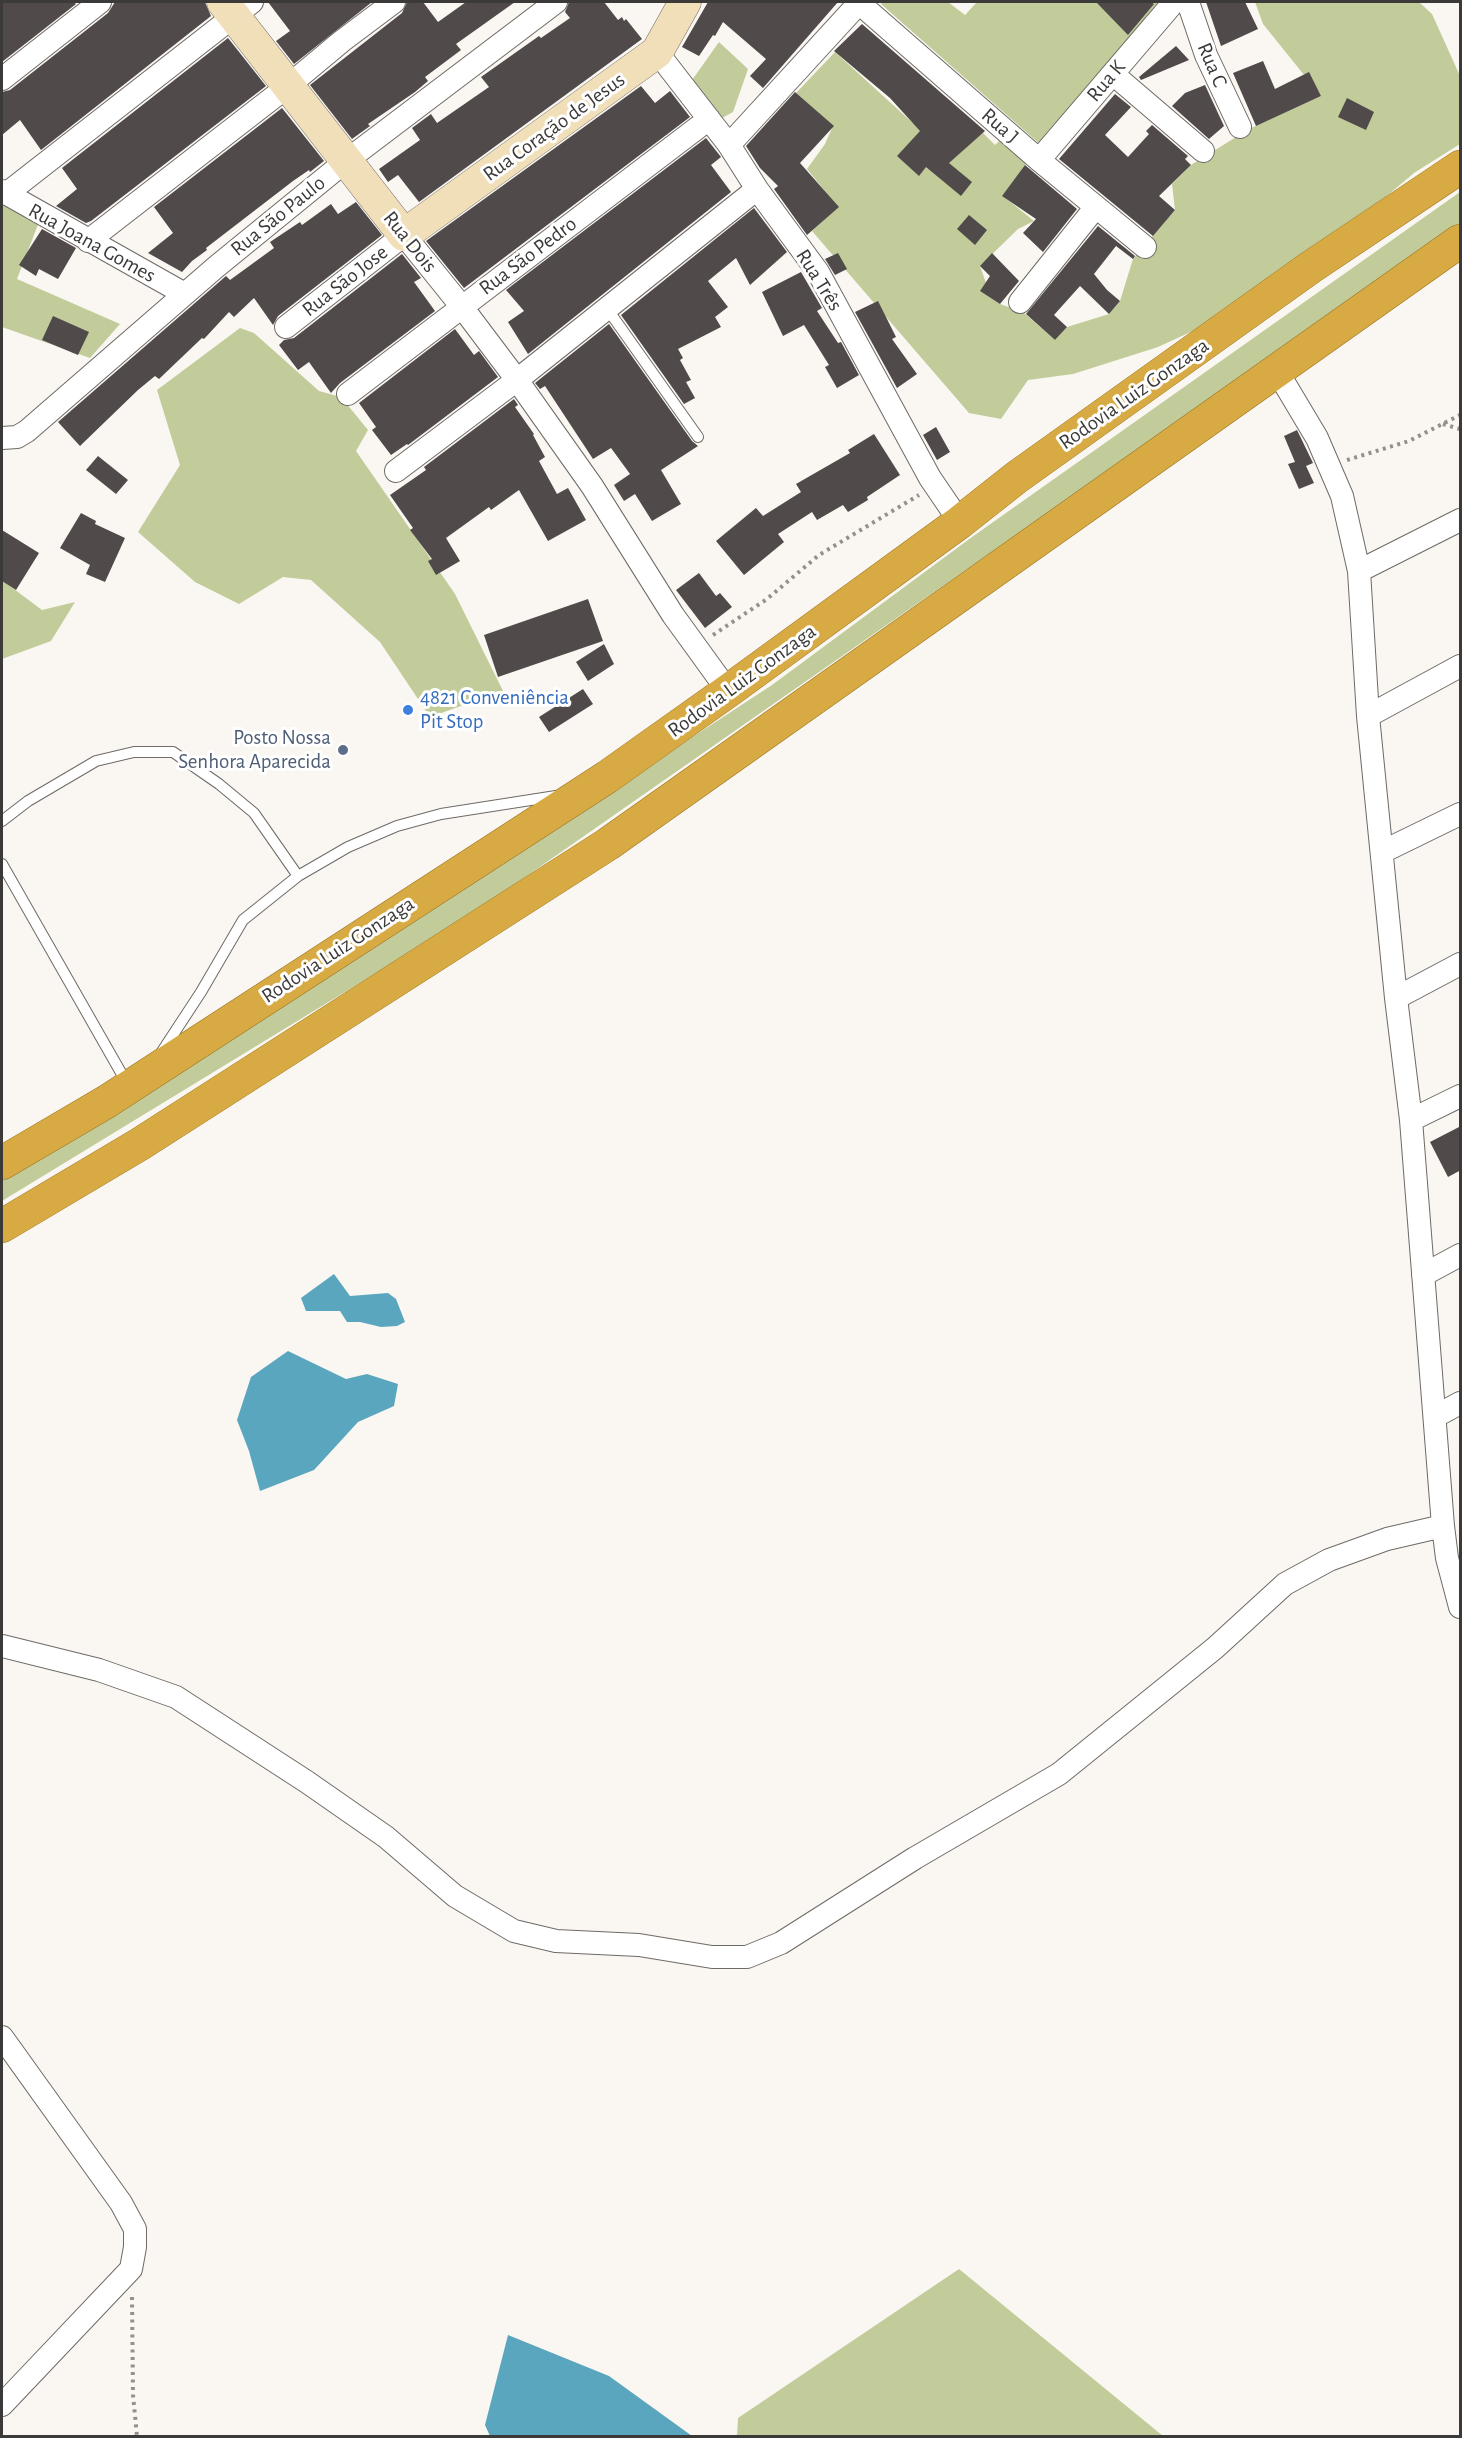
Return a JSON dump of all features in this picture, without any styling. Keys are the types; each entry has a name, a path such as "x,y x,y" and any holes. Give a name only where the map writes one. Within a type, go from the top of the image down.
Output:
{"highway":[{"name":"Rodovia Luiz Gonzaga","path":"2,1163 139,1079 607,777 728,692 960,522 1017,477 1311,267 1461,167"},
{"path":"2,1226 150,1138 608,844 1461,241"}],"main road":[{"name":"Rua Coração de Jesus","path":"404,235 657,52 685,2"},
{"name":"Rua Dois","path":"236,6 288,86 404,235"}],"street":[{"path":"2,79 100,2"},
{"path":"88,241 288,86 342,40 394,2"},
{"name":"Rua São Paulo","path":"4,438 17,437 27,431 183,293 346,161 556,2"},
{"path":"729,145 859,2"},
{"name":"Rua J","path":"859,2 1095,208 1145,247"},
{"name":"Rua K","path":"1039,160 1174,2"},
{"name":"Rua C","path":"1188,2 1206,55 1240,127"},
{"path":"4,192 236,6"},
{"name":"Rua Três","path":"657,52 729,145 818,272 935,485 960,522"},
{"path":"1113,74 1203,151"},
{"name":"Rua São Pedro","path":"348,394 709,119"},
{"path":"396,471 517,380 606,307 758,189"},
{"name":"Rua Joana Gomes","path":"4,192 183,293"},
{"path":"1020,302 1095,208"},
{"name":"Rua Dois","path":"404,235 517,380 592,486 649,580 728,692"},
{"name":"Rua São Jose","path":"286,327 404,235"},
{"path":"1276,371 1317,438 1342,496 1359,571 1368,716 1396,998 1411,1120 1443,1526 1454,1555 1461,1607"},
{"path":"1359,571 1461,520"},
{"path":"1368,716 1461,666"},
{"path":"1382,852 1461,814"},
{"path":"1396,998 1461,964"},
{"path":"1411,1120 1461,1095"},
{"path":"1423,1275 1461,1255"},
{"path":"1436,1416 1461,1403"},
{"path":"2,1646 99,1670 176,1697 307,1782 386,1837 455,1896 514,1931 556,1941 639,1945 712,1958 747,1957 781,1943 915,1858 1059,1774 1215,1648 1285,1584 1329,1560 1387,1539 1443,1526"},
{"path":"2,2037 121,2203 135,2229 131,2269 2,2405"}],"lane":[{"path":"606,307 698,437"},
{"path":"2,821 28,801 96,761 134,752 173,752 219,784 254,813 298,876"},
{"path":"2,864 139,1079 201,992 243,920 298,876 348,847 397,826 441,814 555,796 607,777"}],"path":[{"path":"1329,465 1409,441 1461,415"},
{"path":"1443,424 1461,429"},
{"path":"695,647 767,599 819,555 935,485"},
{"path":"131,2269 133,2395 137,2436"}],"green space":[{"path":"883,2 948,2 965,15 977,2 1158,2 1042,146 881,4"},
{"path":"1255,2 1419,2 1432,14 1460,76 1460,144 1414,173 1363,216 1208,324 1158,347 1073,374 1028,380 1001,419 969,413 812,231 838,207 807,169 825,144 833,126 796,93 835,52 950,157 983,133 995,145 1002,138 1028,161 1003,196 1034,221 1018,229 980,266 986,283 981,291 1000,304 1023,312 1055,340 1067,327 1109,314 1120,301 1133,259 1175,210 1172,184 1191,165 1249,129 1321,96 1263,24"},
{"path":"719,42 748,69 733,112 715,122 690,83"},
{"path":"1460,192 1460,225 468,917 2,1201 2,1180 282,1006 772,685 972,537"},
{"path":"2,201 39,222 17,279 120,324 90,358 2,327"},
{"path":"240,328 254,333 319,391 341,397 368,430 356,451 455,594 503,691 430,717 380,642 311,580 283,577 239,604 195,582 138,532 180,465 157,390"},
{"path":"2,580 42,610 75,602 51,641 2,659"},
{"path":"959,2269 1163,2436 737,2436 738,2418"}],"water":[{"path":"334,1274 350,1296 388,1293 396,1299 405,1322 397,1326 381,1327 360,1322 347,1322 340,1311 306,1311 301,1298"},
{"path":"288,1351 346,1379 367,1374 398,1384 394,1406 358,1422 314,1470 260,1491 249,1451 237,1420 251,1377"},
{"path":"508,2335 609,2376 692,2436 490,2436 485,2425"}],"building":[{"path":"2,2 74,2 76,4 2,62"},
{"path":"115,2 205,2 211,16 41,150 20,120 2,135 2,92 10,90 108,13"},
{"path":"268,2 372,2 294,64 276,41 290,31"},
{"path":"407,2 423,2 438,22 466,2 515,2 456,44 461,50 425,77 428,81 368,124 370,126 352,139 310,85 402,13"},
{"path":"569,2 604,2 618,20 622,17 624,21 626,19 642,39 419,202 398,175 388,182 379,169 420,140 412,128 431,114 437,123 489,87 481,77 539,36 541,38 570,18 565,12"},
{"path":"708,2 838,2 763,88 750,76 766,59 723,22 699,56 682,47"},
{"path":"1096,2 1151,2 1154,4 1128,35"},
{"path":"1206,2 1245,2 1258,29 1221,46"},
{"path":"862,24 985,131 949,163 972,182 961,196 926,167 919,176 897,156 920,131 890,98 834,51"},
{"path":"228,38 266,86 91,221 86,223 56,206 77,189 62,168"},
{"path":"1176,46 1189,60 1141,80 1139,77"},
{"path":"1263,61 1275,89 1309,72 1321,96 1256,126 1233,73"},
{"path":"1205,85 1224,126 1209,139 1172,106 1185,93"},
{"path":"641,86 655,103 670,91 690,117 464,288 426,241"},
{"path":"795,92 834,126 800,163 839,207 807,235 774,189 778,186 760,168 746,146"},
{"path":"1115,94 1131,107 1105,135 1128,157 1149,134 1146,131 1152,125 1188,156 1185,159 1191,165 1159,196 1175,210 1153,236 1059,159"},
{"path":"1347,98 1374,112 1366,130 1338,117"},
{"path":"282,108 324,161 293,181 206,248 207,250 182,272 148,253 173,233 154,207"},
{"path":"706,138 721,157 711,165 731,192 528,354 508,322 524,311 506,290"},
{"path":"1025,165 1077,209 1043,252 1023,233 1036,219 1002,196"},
{"path":"356,202 382,235 278,316 273,325 254,298 234,317 229,312 204,339 202,338 159,379 155,376 138,390 80,446 58,422 226,276 230,280 274,248 270,242 300,222 302,225 331,204 338,214"},
{"path":"754,208 787,252 750,285 736,258 708,281 728,307 715,317 721,327 678,349 683,358 680,360 691,380 686,382 695,398 684,404 621,315"},
{"path":"969,215 987,230 975,245 957,229"},
{"path":"1098,226 1135,256 1133,259 1116,246 1094,274 1120,301 1109,314 1080,286 1054,315 1067,327 1055,340 1026,314"},
{"path":"42,229 76,248 58,279 39,269 36,276 19,265"},
{"path":"838,253 847,269 835,275 825,259"},
{"path":"992,253 1019,281 1000,304 980,291 990,276 980,266"},
{"path":"402,254 421,278 414,282 435,311 340,383 331,393 309,362 298,370 279,345 284,340 294,338"},
{"path":"801,272 822,308 817,311 838,343 841,342 859,375 837,388 825,367 829,365 804,325 783,336 762,292"},
{"path":"878,301 896,337 892,339 917,374 897,388 855,312"},
{"path":"53,316 89,332 78,355 42,340"},
{"path":"609,324 692,441 698,446 661,470 681,504 652,521 635,494 624,501 614,485 630,474 611,448 593,459 545,386 540,389 535,383"},
{"path":"455,329 474,355 479,351 498,377 408,445 391,455 372,430 376,427 359,403"},
{"path":"514,399 518,405 515,407 534,434 545,457 539,461 557,494 568,488 586,520 548,541 519,490 491,510 489,507 446,538 460,561 436,575 428,561 432,559 410,530 413,528 390,495 426,470 424,467"},
{"path":"936,427 950,452 937,460 923,435"},
{"path":"1297,430 1313,463 1306,466 1314,483 1299,489 1288,464 1295,462 1284,436"},
{"path":"874,434 900,475 867,497 868,500 848,512 843,505 817,520 812,512 778,534 784,542 744,575 716,541 756,508 763,516 801,492 796,484 850,453 848,450"},
{"path":"98,456 128,480 116,494 86,470"},
{"path":"81,513 96,521 95,524 125,538 105,582 86,574 90,565 60,548"},
{"path":"2,530 39,553 16,590 2,581"},
{"path":"699,573 716,596 720,593 732,607 705,628 676,590"},
{"path":"588,599 603,641 498,677 484,635"},
{"path":"604,644 614,664 588,681 576,662"},
{"path":"583,689 593,704 549,732 539,717"},
{"path":"1461,1126 1461,1170 1448,1177 1430,1142"}],"place":[{"name":"4821 Conveniência Pit Stop","path":"408,710"},
{"name":"Posto Nossa Senhora Aparecida","path":"343,750"}]}
